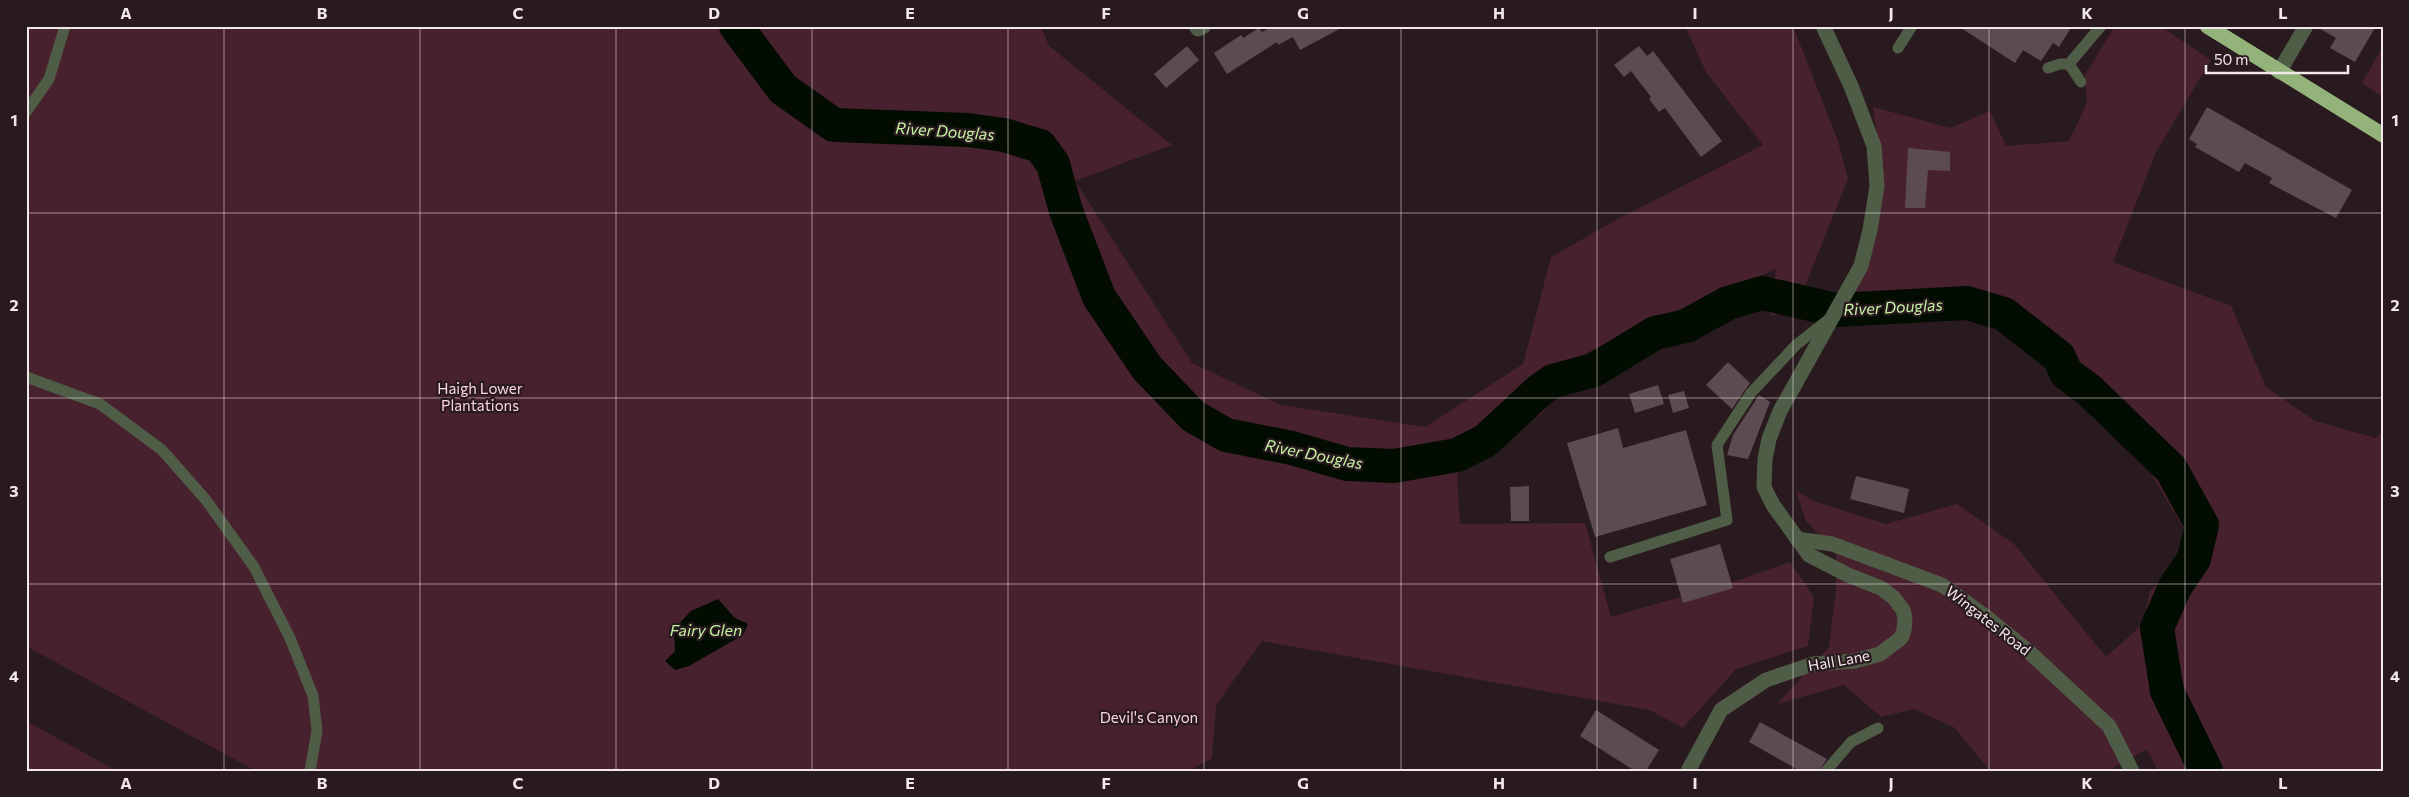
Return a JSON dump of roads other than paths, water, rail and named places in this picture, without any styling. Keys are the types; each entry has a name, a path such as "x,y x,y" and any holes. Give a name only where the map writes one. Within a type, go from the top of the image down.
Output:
{"highway":[{"path":"2207,26 2383,135"},
{"path":"2218,26 2228,38"}],"street":[{"path":"1196,26 1198,29 1204,26"},
{"name":"Hall Lane","path":"1688,771 1721,710 1766,680 1813,664 1855,662 1880,654 1900,638 1905,618 1903,610 1894,598 1881,588 1848,575 1809,555 1773,505 1764,487 1765,459 1769,439 1780,411 1861,266 1870,230 1877,186 1874,146 1851,86 1823,26"},
{"path":"2279,72 2306,26"},
{"name":"Wingates Road","path":"1797,539 1832,544 1942,586 1985,616 2027,650 2109,726 2132,771"}],"lane":[{"path":"26,112 49,79 65,26"},
{"path":"1898,48 1912,26"},
{"path":"2048,68 2060,64 2069,64 2101,26"},
{"path":"2069,64 2081,82"},
{"path":"1610,557 1727,520 1717,446 1751,393 1796,345 1832,316"},
{"path":"26,377 100,404 162,450 206,500 254,567 290,638 313,696 317,731 310,771"},
{"path":"1826,771 1851,742 1878,728"}],"water":[{"name":"Fairy Glen","path":"718,599 735,618 748,624 743,635 689,666 675,670 665,661 675,651 674,629 691,611"}],"waterway":[{"name":"River Douglas","path":"736,26 783,89 834,125 968,130 1004,135 1040,146 1053,164 1066,211 1099,297 1147,368 1193,416 1226,435 1292,448 1347,464 1394,466 1457,455 1485,441 1540,390 1553,381 1594,370 1655,333 1686,326 1728,303 1762,293 1836,310 1967,303 2004,314 2059,357 2066,373 2089,390 2171,469 2202,525 2194,559 2175,587 2157,628 2167,691 2206,771"}],"park label":[{"name":"Haigh Lower Plantations","path":"480,398"},
{"name":"Devil's Canyon","path":"1149,718"}]}
